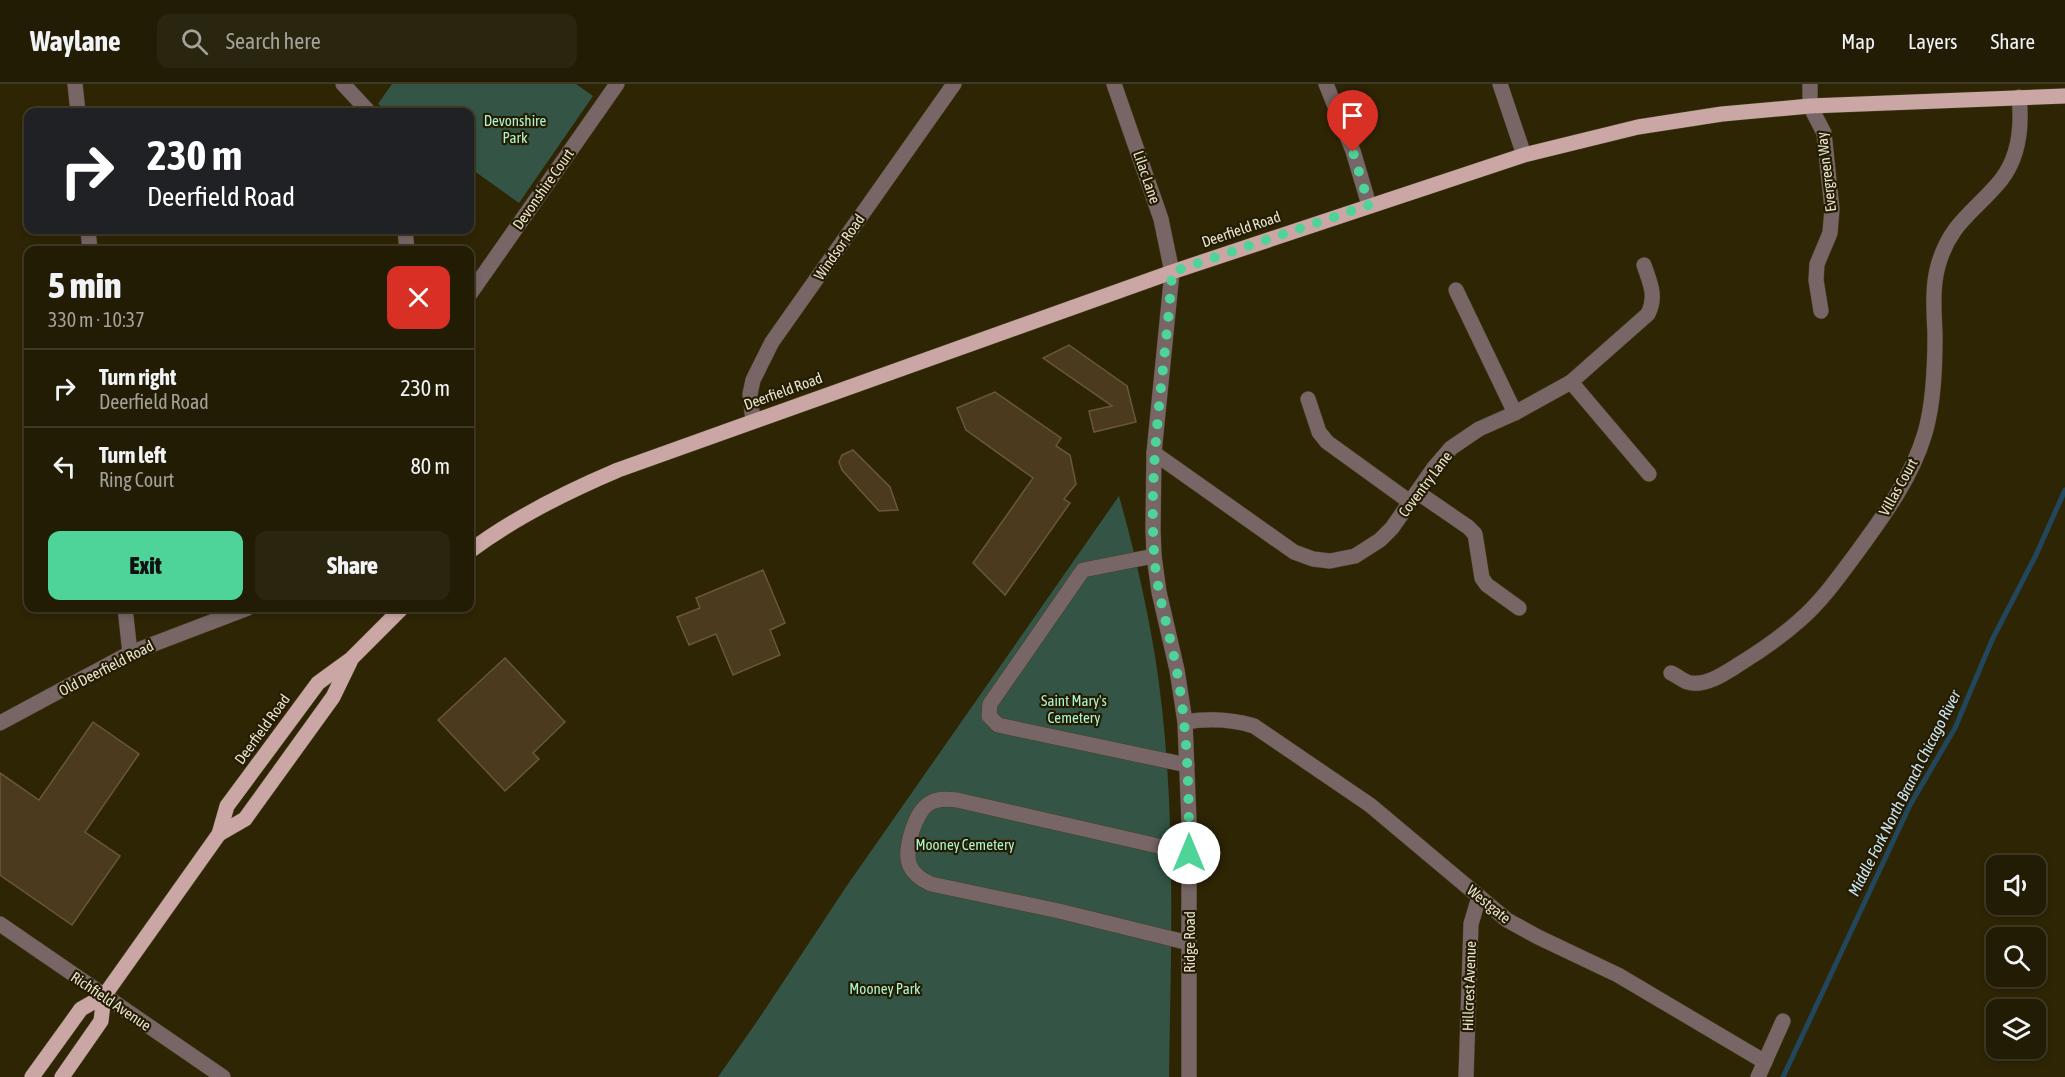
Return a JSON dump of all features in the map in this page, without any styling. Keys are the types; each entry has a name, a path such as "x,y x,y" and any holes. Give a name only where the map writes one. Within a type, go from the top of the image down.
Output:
{"main road":[{"name":"Deerfield Road","path":"477,541 577,488 618,470 753,420 1172,272 1524,154 1638,127 1722,114 1810,105 2065,96"},
{"name":"Deerfield Road","path":"32,1077 81,1009 104,996 219,834 227,806 318,683 351,659 398,612"},
{"name":"Deerfield Road","path":"219,834 245,819 333,697 351,659"},
{"name":"Deerfield Road","path":"62,1077 101,1021 104,996"}],"street":[{"path":"75,84 78,108"},
{"path":"343,84 365,108"},
{"name":"Devonshire Court","path":"474,288 617,84"},
{"name":"Windsor Road","path":"753,420 750,394 753,380 772,342 954,84"},
{"name":"Lilac Lane","path":"1114,84 1161,219 1172,272"},
{"path":"1326,84 1353,152 1369,205"},
{"path":"1500,84 1524,154"},
{"path":"1810,84 1810,105"},
{"name":"Villas Court","path":"1671,673 1688,682 1712,679 1771,644 1829,591 1887,511 1912,468 1929,413 1935,344 1934,297 1937,268 1946,243 1959,222 2003,178 2019,133 2021,114 2019,98"},
{"name":"Evergreen Way","path":"1810,105 1824,133 1833,209 1830,233 1817,264 1816,280 1821,310"},
{"name":"Coventry Lane","path":"1154,453 1283,546 1314,559 1330,561 1355,556 1380,540 1392,528 1451,448 1479,429 1515,413 1571,382 1648,314 1653,304 1653,291 1644,265"},
{"name":"Ridge Road","path":"1172,272 1154,453 1154,556 1185,722 1189,853 1189,1077"},
{"path":"1456,290 1515,413"},
{"path":"1571,382 1649,474"},
{"path":"1308,399 1319,432 1327,442 1414,497 1468,527 1475,534 1482,578 1487,585 1519,608"},
{"path":"1154,556 1083,570 990,704 989,716 999,725 1187,765"},
{"path":"125,612 130,653"},
{"name":"Old Deerfield Road","path":"0,723 130,653 238,612"},
{"name":"Westgate","path":"1185,722 1233,720 1254,726 1371,805 1507,920 1538,938 1618,975 1765,1062"},
{"path":"1189,853 957,800 942,799 930,802 920,811 913,828 907,859 920,878 931,884 1059,911 1189,943"},
{"name":"Hillcrest Avenue","path":"1466,1077 1471,924 1479,897"},
{"name":"Richfield Avenue","path":"0,924 223,1077"},
{"path":"1758,1077 1783,1021"}],"green space":[{"name":"Devonshire Park","path":"392,84 576,84 593,96 519,203 474,171 474,108 384,108 378,104"},
{"path":"1119,496 1139,576 1155,656 1167,761 1171,866 1169,1077 718,1077 846,887"}],"building":[{"path":"1069,345 1127,386 1136,422 1094,432 1089,411 1112,406 1043,358"},
{"path":"995,392 1061,438 1056,446 1070,455 1076,484 1064,499 1070,503 1005,595 973,563 1033,478 966,430 957,408"},
{"path":"853,450 890,487 898,510 879,511 842,470 839,462 842,455"},
{"path":"763,570 785,623 770,630 780,655 733,675 716,634 689,645 677,617 700,608 696,598"},
{"path":"505,658 565,722 533,753 539,759 505,791 438,720"},
{"path":"93,722 139,754 85,832 120,856 72,925 0,875 0,773 39,800"}],"waterway":[{"name":"Middle Fork North Branch Chicago River","path":"1783,1077 1910,805 1955,728 1992,640 2036,555 2065,490"}],"route":[{"path":"1189,853 1185,722 1177,670 1159,592 1153,529 1154,453 1170,311 1172,272 1369,205 1353,152"}],"park label":[{"name":"Saint Mary's Cemetery","path":"1074,708"},
{"name":"Mooney Cemetery","path":"965,844"},
{"name":"Mooney Park","path":"885,988"}]}
